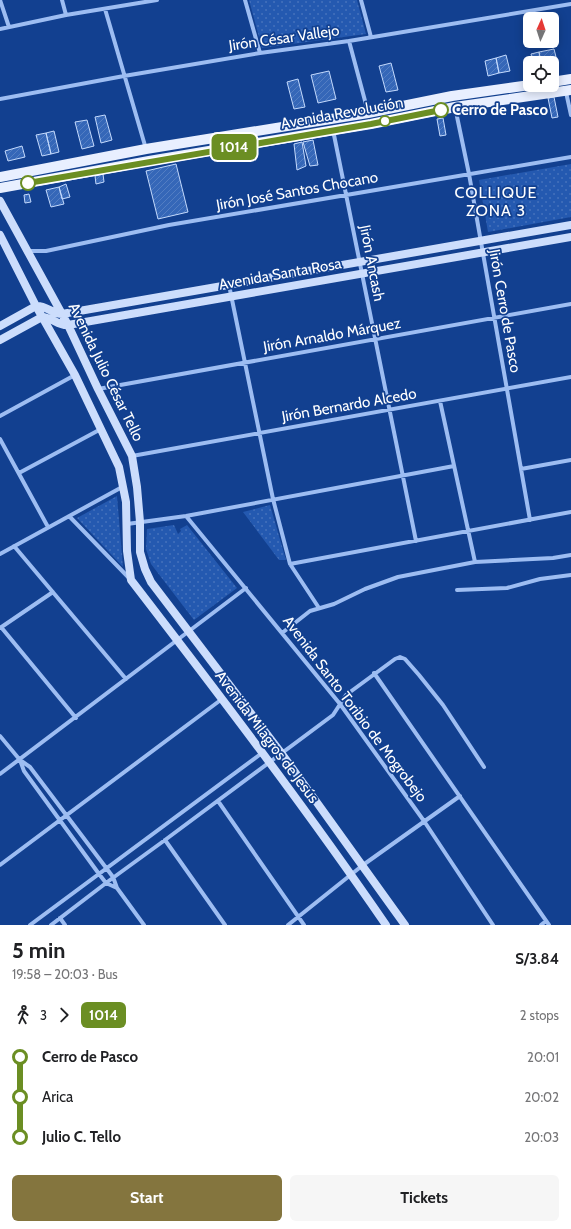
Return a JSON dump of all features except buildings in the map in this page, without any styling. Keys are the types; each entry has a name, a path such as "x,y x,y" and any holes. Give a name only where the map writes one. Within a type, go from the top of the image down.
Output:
{"main road":[{"path":"559,81 571,79"},
{"name":"Avenida Revolución","path":"0,177 146,149 368,113 452,96 523,86"},
{"name":"Avenida Revolución","path":"0,188 371,124 455,107 568,90"}],"street":[{"path":"0,0 9,27"},
{"path":"62,0 66,15"},
{"path":"0,29 66,15 157,0"},
{"path":"245,0 260,53"},
{"path":"361,0 371,37"},
{"name":"Jirón César Vallejo","path":"0,99 260,53 349,41 571,4"},
{"path":"105,9 146,149"},
{"path":"349,41 368,113"},
{"path":"568,90 571,115"},
{"name":"Jirón Cerro de Pasco","path":"455,107 530,520"},
{"name":"Jirón Ancash","path":"333,130 416,541"},
{"name":"Jirón José Santos Chocano","path":"28,251 46,251 169,225 571,157"},
{"name":"Avenida Julio César Tello","path":"0,201 68,325 132,456 137,487 140,522 140,552 145,569"},
{"name":"Avenida Santa Rosa","path":"62,314 571,225"},
{"name":"Avenida Julio César Tello","path":"0,235 3,249 75,375 102,428 119,467 124,486 129,566"},
{"name":"Avenida Santa Rosa","path":"42,317 47,317 62,326 571,236"},
{"path":"229,284 273,498 290,564 319,608"},
{"name":"Jirón Arnaldo Márquez","path":"98,389 571,304"},
{"path":"0,326 36,306 42,306 57,314 62,314"},
{"path":"0,340 42,317"},
{"path":"0,416 75,375"},
{"name":"Jirón Bernardo Alcedo","path":"132,456 571,377"},
{"path":"440,401 475,562"},
{"path":"19,473 102,428"},
{"path":"0,439 48,527"},
{"path":"521,469 571,460"},
{"path":"127,524 186,516 273,498 454,466"},
{"path":"0,554 124,486"},
{"path":"290,564 571,512"},
{"path":"69,516 131,580"},
{"name":"Avenida Santo Toribio de Mogrobejo","path":"186,516 340,704 424,822 493,925"},
{"path":"14,546 126,679"},
{"path":"282,633 310,611 334,604 366,589 398,577 475,562 553,558 571,554"},
{"name":"Avenida Milagros de Jesús","path":"129,566 131,580 270,763 351,874 386,925"},
{"name":"Avenida Milagros de Jesús","path":"145,569 151,582 282,754 363,864 405,925"},
{"path":"457,590 507,588 540,579 571,575"},
{"path":"0,774 178,641 246,588"},
{"path":"53,592 0,628 76,718"},
{"path":"52,925 106,883 333,715 346,695 374,673 400,657 405,659 443,705 484,767"},
{"path":"374,673 548,923 541,925"},
{"path":"0,865 222,699"},
{"path":"0,736 20,760 30,768 66,815 113,878 116,888 144,925"},
{"path":"30,925 262,753"},
{"path":"20,760 24,771 99,874 106,883 116,888"},
{"path":"288,925 363,864 460,796"},
{"path":"218,801 304,925"},
{"path":"165,840 225,925"},
{"path":"60,918 65,925"}],"shaded area":[{"path":"249,0 357,0 366,34 262,48"},
{"path":"571,164 571,217 488,232 479,180"},
{"path":"117,496 123,567 77,518"},
{"path":"270,505 286,560 279,560 243,512"},
{"path":"174,525 178,534 181,531 180,529 187,525 237,588 194,620 151,564 146,549 147,529"}],"bus line":[{"name":"1014","path":"28,183 371,124 441,110"}],"place":[{"name":"Cerro de Pasco","path":"441,110"}],"district":[{"name":"COLLIQUE ZONA 3","path":"496,201"}]}
